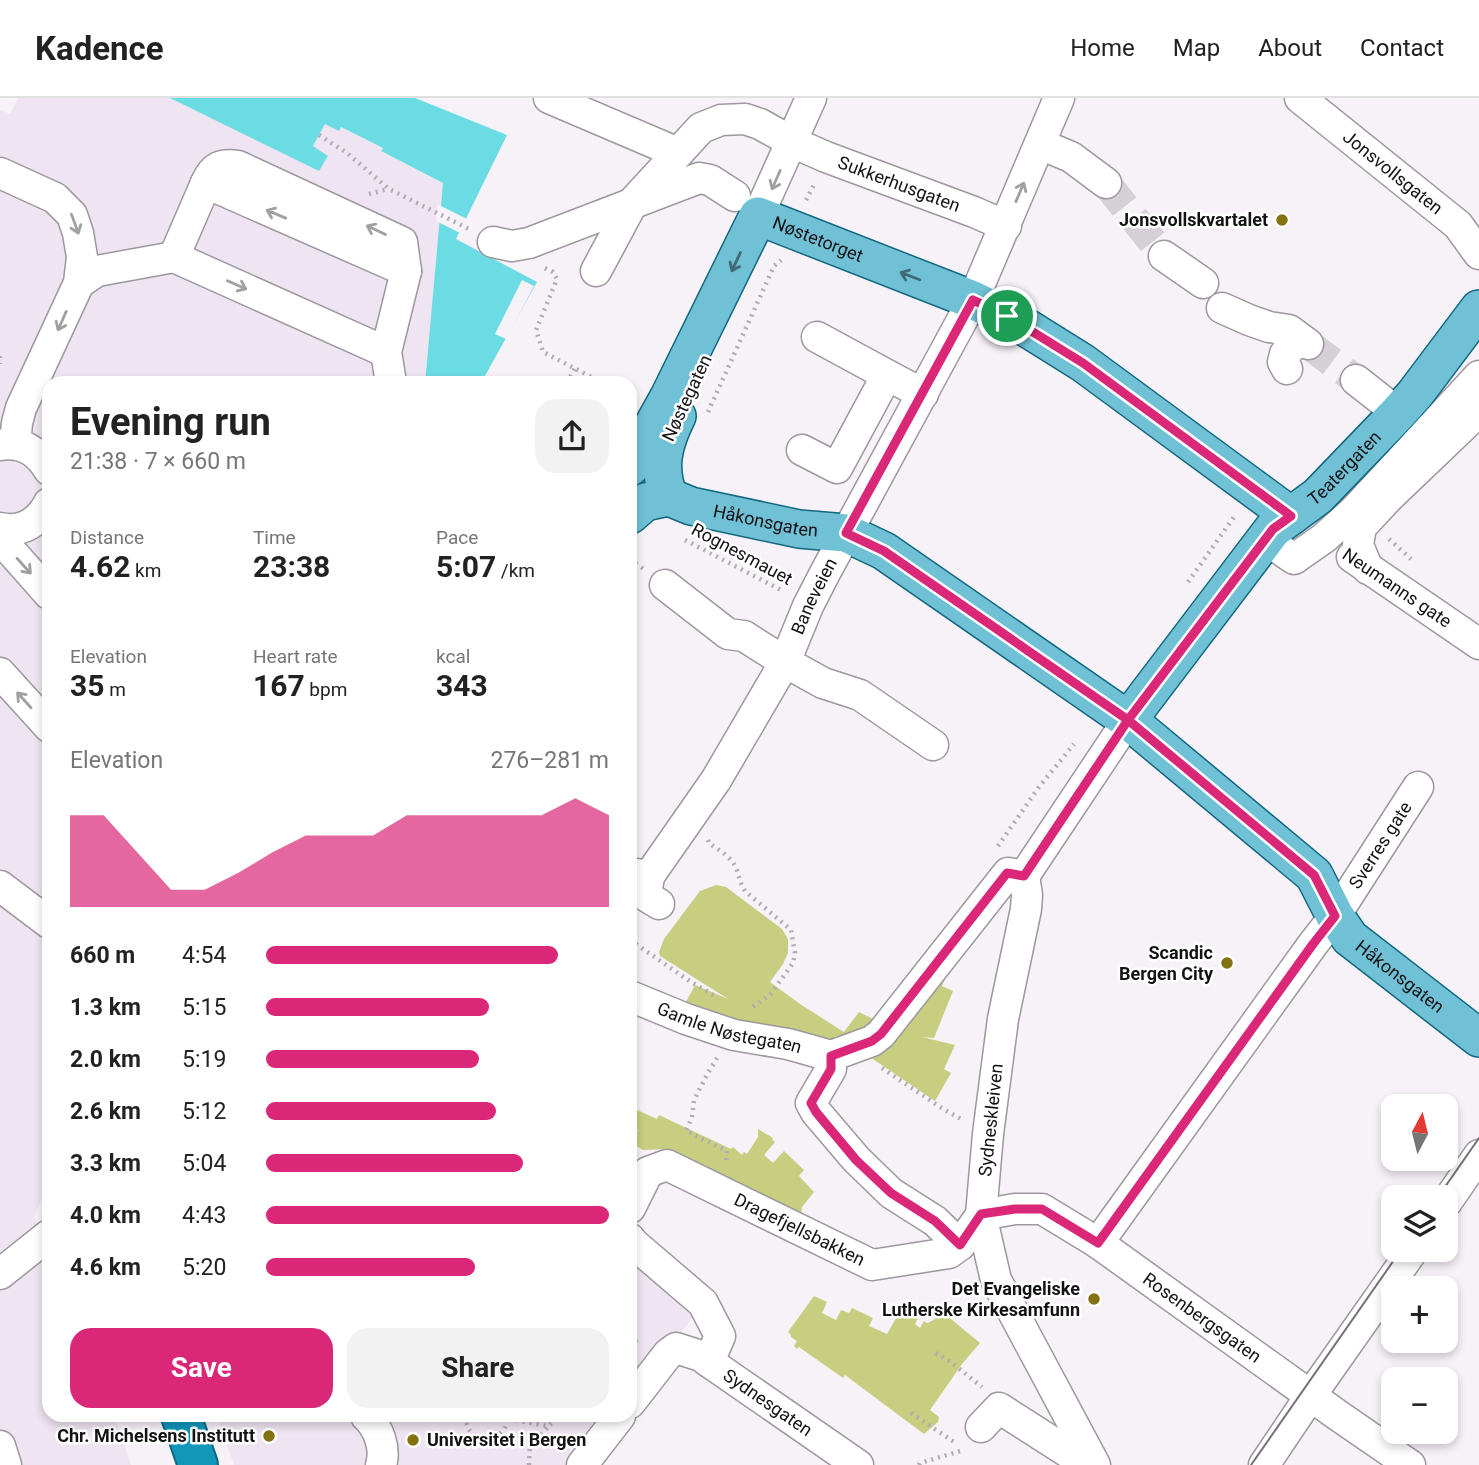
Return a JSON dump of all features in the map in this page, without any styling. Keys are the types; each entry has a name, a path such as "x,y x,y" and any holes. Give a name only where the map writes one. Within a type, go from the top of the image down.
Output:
{"highway":[{"path":"183,1422 198,1465"}],"main road":[{"name":"Nøstetorget","path":"714,308 747,206 973,300 1019,323 1083,363 1286,533"},
{"name":"Nøstegaten","path":"637,454 714,308"},
{"name":"Nøstegaten","path":"669,497 663,484 661,462 665,440 713,345 714,308"},
{"name":"Teatergaten","path":"1128,720 1273,529 1286,533 1415,394 1479,309"},
{"path":"637,509 645,502 669,497"},
{"name":"Håkonsgaten","path":"669,497 691,506 799,529 846,533 884,551 1128,720 1314,875 1335,916 1350,938 1479,1038"}],"street":[{"path":"548,98 678,153"},
{"path":"493,242 512,246 529,243 699,178 710,180 747,206 792,142 811,98"},
{"name":"Baneveien","path":"639,875 716,780 785,662 808,606 973,300 1059,98"},
{"name":"Jonsvollsgaten","path":"1300,98 1458,225 1479,254"},
{"name":"Sukkerhusgaten","path":"633,202 701,128 721,120 745,119 827,157 1006,226"},
{"path":"1040,144 1071,157 1106,183"},
{"path":"0,173 55,198 72,215 78,233 80,270 17,423 31,455"},
{"path":"174,257 206,183 406,271 386,352 390,376"},
{"path":"596,271 633,202"},
{"path":"1164,256 1203,283"},
{"path":"80,270 97,271 174,257 386,352"},
{"path":"1222,308 1269,327 1289,330 1304,341 1285,354 1283,362 1286,369"},
{"path":"817,337 923,394"},
{"path":"802,450 837,468 887,375"},
{"name":"Teatergaten","path":"1324,538 1354,511 1479,376"},
{"path":"1356,380 1398,413"},
{"path":"1368,569 1358,545 1361,527 1479,411"},
{"name":"Teatergaten","path":"1324,538 1332,510 1328,506"},
{"path":"0,528 16,529 29,525 42,515"},
{"name":"Neumanns gate","path":"1286,533 1294,559 1324,538 1479,644"},
{"path":"0,536 42,586"},
{"path":"665,585 728,634 744,636 823,683 860,695 933,745"},
{"path":"0,673 42,719"},
{"name":"Teatergaten","path":"1024,876 1128,720"},
{"name":"Sverres gate","path":"1098,1243 1335,916 1418,787"},
{"path":"981,1214 960,1245 935,1221 891,1193 856,1160 811,1103 842,1052 872,1041 881,1034 1007,873 1024,876"},
{"path":"639,875 646,896 659,904"},
{"name":"Sydneskleiven","path":"1024,876 1026,909 1003,1019 981,1214 996,1280 1095,1465"},
{"path":"0,886 42,918"},
{"name":"Gamle Nøstegaten","path":"637,999 734,1035 842,1052"},
{"path":"1458,1186 1479,1155"},
{"name":"Dragefjellsbakken","path":"637,1194 648,1172 667,1165 872,1265 949,1253 960,1245"},
{"name":"Rosenbergsgaten","path":"981,1214 1015,1209 1042,1209 1098,1243 1410,1465"},
{"path":"0,1274 42,1241"},
{"name":"Sydnesgaten","path":"637,1247 703,1303 720,1336 709,1362 858,1465"},
{"path":"1264,1465 1405,1262"},
{"path":"637,1394 668,1354 676,1348 701,1356 709,1362"},
{"path":"372,1422 381,1439 381,1465"},
{"path":"582,1465 615,1422"},
{"path":"979,1432 1088,1465"},
{"path":"0,1446 6,1465"}],"path":[{"path":"319,135 347,153 389,189 493,242"},
{"path":"541,266 553,272 557,279 536,330 543,352 589,376"},
{"path":"0,356 0,364"},
{"path":"571,376 575,368"},
{"path":"1383,532 1411,559"},
{"name":"Rognesmauet","path":"674,534 808,606"},
{"path":"708,835 709,842 730,859 736,868 745,891 791,930 795,953 793,963 770,995 750,1009 746,1037"},
{"path":"637,945 691,982 722,999"},
{"path":"742,1005 754,1005"},
{"path":"842,1052 988,1134"},
{"path":"708,1073 694,1100 692,1117 686,1131 727,1151 726,1169 724,1168"},
{"path":"919,1465 979,1432 997,1399 936,1353"},
{"path":"911,1413 979,1432"},
{"path":"466,1422 471,1432 482,1438 495,1438 505,1430 507,1422"},
{"path":"531,1422 548,1426"},
{"path":"529,1465 530,1446 553,1422"}],"shaded area":[{"path":"18,98 170,98 206,116 313,146 325,124 341,127 383,148 382,152 443,183 426,376 42,376 42,1199 34,1217 42,1232 42,1422 116,1422 131,1465 0,1465 0,110 10,114"},
{"name":"Universitet i Bergen","path":"637,1241 703,1303 637,1392"},
{"name":"Universitet i Bergen","path":"219,1422 614,1422 582,1465 234,1465"}],"green space":[{"path":"716,885 726,887 782,929 788,939 788,953 770,982 844,1032 859,1012 895,1030 952,961 942,986 953,991 934,1038 922,1037 955,1045 944,1069 951,1073 935,1101 836,1036 825,1051 680,1013 695,985 728,999 660,956 659,952 664,939 700,891"},
{"path":"637,1110 657,1119 659,1115 731,1149 733,1147 742,1155 744,1152 747,1154 758,1137 758,1129 775,1142 764,1155 773,1163 784,1151 804,1170 799,1176 814,1192 802,1207 801,1216 670,1149 643,1150 637,1146"},
{"path":"814,1296 827,1302 822,1313 836,1320 841,1310 849,1313 852,1308 873,1318 869,1326 887,1334 902,1308 918,1318 915,1324 920,1328 924,1321 927,1323 935,1319 940,1310 980,1343 930,1410 939,1417 938,1422 924,1434 845,1375 843,1378 794,1346 797,1341 788,1332"}],"water":[{"path":"170,98 415,98 507,135 456,239 537,282 485,376 426,376 443,183 341,127 339,131 325,124 313,146 328,156 319,171"}],"pier":[{"path":"437,204 469,220 462,234 436,221"},
{"path":"522,280 534,286 506,339 495,334"}],"tunnel":[{"path":"1106,183 1164,256"},
{"path":"1308,344 1356,380"}],"tram line":[{"path":"1446,1185 1479,1138"},
{"path":"1251,1465 1393,1262"}],"place":[{"name":"Jonsvollskvartalet","path":"1282,220"},
{"name":"Scandic Bergen City","path":"1227,963"},
{"name":"Det Evangeliske Lutherske Kirkesamfunn","path":"1094,1299"},
{"name":"Chr. Michelsens Institutt","path":"269,1436"},
{"name":"Universitet i Bergen","path":"413,1440"}],"route":[{"path":"1007,316 973,300 846,533 884,551 1128,720 1314,875 1335,916 1098,1243 1042,1209 1015,1209 981,1214 960,1245 935,1221 891,1193 856,1160 811,1103 831,1069 831,1056 872,1041 881,1034 1007,873 1024,876 1128,720 1273,529 1291,516 1083,363 1007,316"}]}
